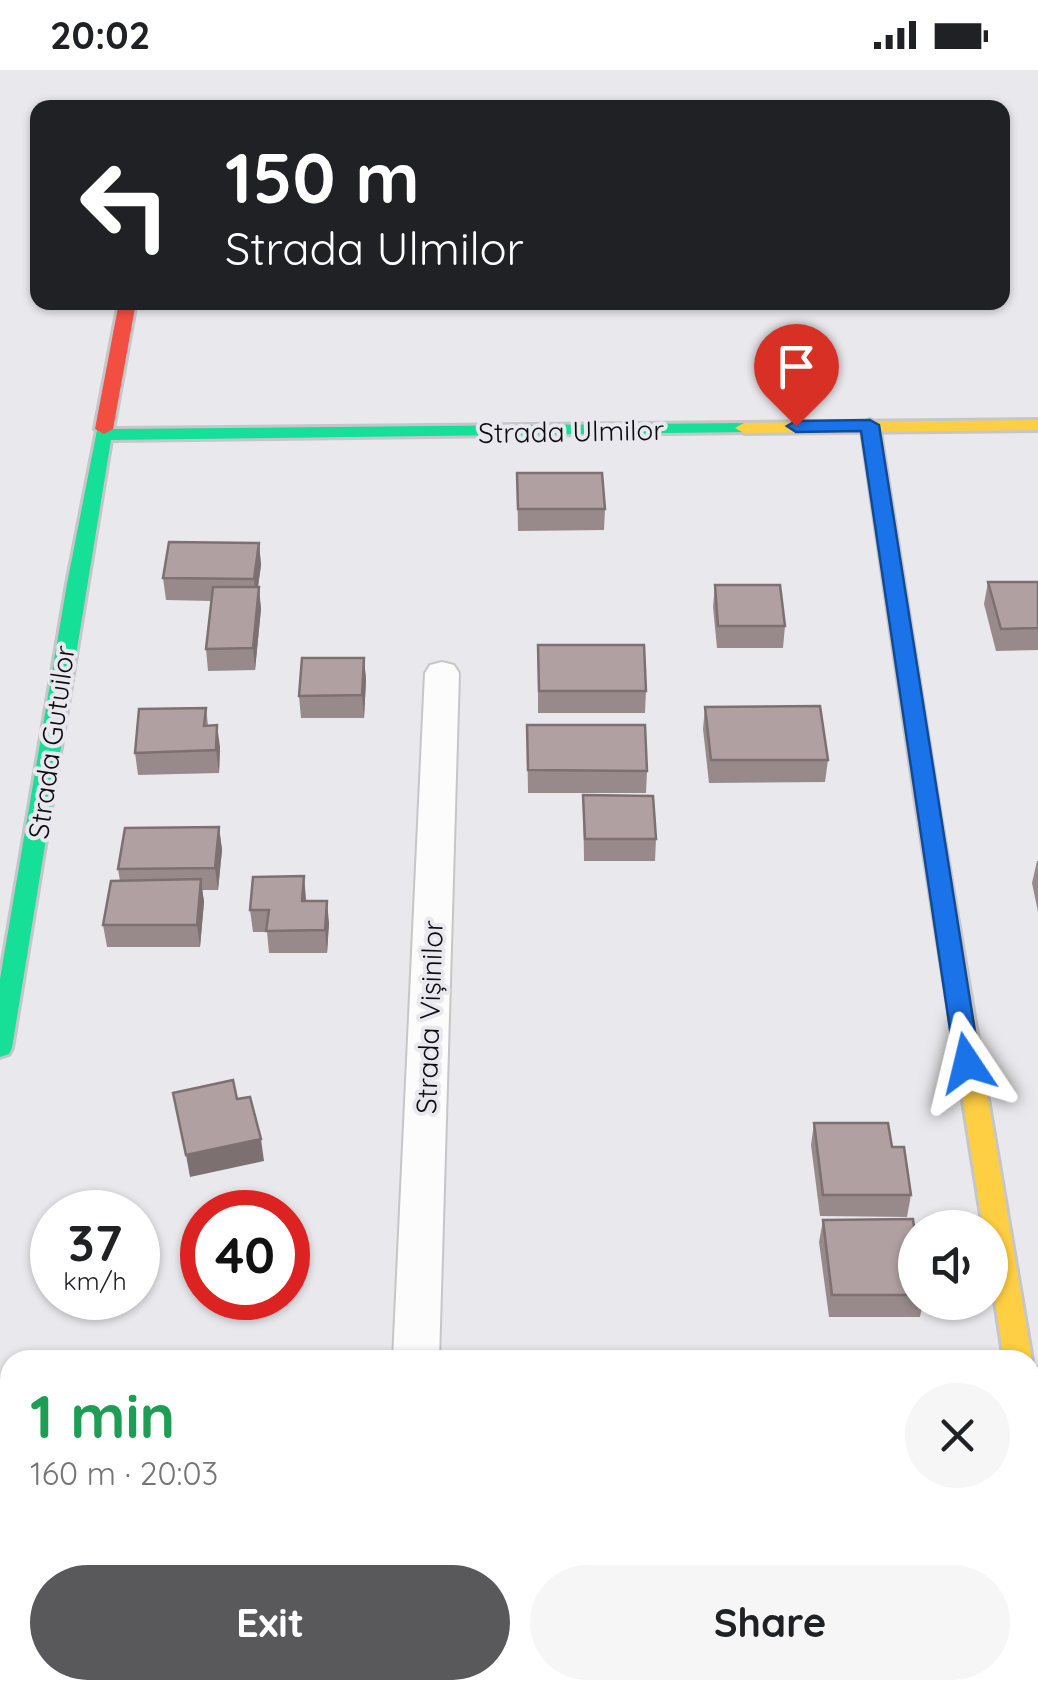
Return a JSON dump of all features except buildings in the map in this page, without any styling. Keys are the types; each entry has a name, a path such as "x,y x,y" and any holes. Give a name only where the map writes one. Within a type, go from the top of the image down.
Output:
{"street":[{"name":"Strada Gutuilor","path":"0,1048 40,820 70,610 127,310"},
{"path":"870,425 948,951 1016,1350"},
{"name":"Strada Ulmilor","path":"104,435 1038,425"},
{"name":"Strada Vișinilor","path":"416,1350 442,673"}],"traffic: fast":[{"path":"103,435 744,428"},
{"path":"0,1048 104,429"}],"traffic: slow":[{"path":"744,428 1038,425"},
{"path":"928,809 1016,1350"}],"traffic: jam":[{"path":"104,429 126,310"},
{"path":"870,425 928,809"}],"route":[{"path":"796,426 870,425 967,1063"}]}
